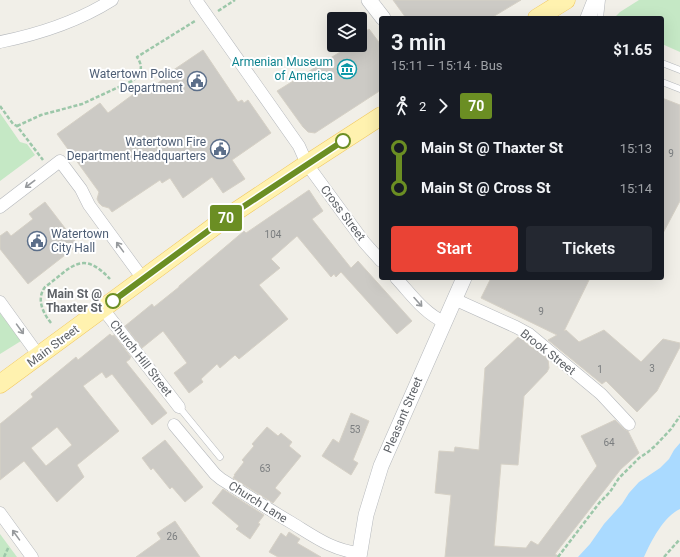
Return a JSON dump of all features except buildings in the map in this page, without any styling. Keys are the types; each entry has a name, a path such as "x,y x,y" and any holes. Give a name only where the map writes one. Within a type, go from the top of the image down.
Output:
{"main road":[{"path":"540,16 566,0"},
{"name":"Main Street","path":"0,384 229,216 379,117"}],"street":[{"path":"0,42 31,35 58,26 91,12 112,0"},
{"name":"Cross Street","path":"196,0 299,146 307,164 364,242 379,259"},
{"path":"369,0 381,16"},
{"path":"589,16 595,0"},
{"path":"0,207 60,161 80,189 89,205 143,279"},
{"path":"398,280 424,309 434,317 444,322"},
{"name":"Pleasant Street","path":"359,555 362,532 368,506 381,466 463,280"},
{"name":"Brook Street","path":"454,299 529,334 601,394 629,424"},
{"path":"0,302 39,356"},
{"name":"Church Hill Street","path":"103,309 178,407"},
{"name":"Church Lane","path":"174,425 215,474 221,479 327,544 359,555"},
{"path":"0,513 32,557"}],"lane":[{"path":"600,16 602,0"},
{"path":"664,63 680,70"},
{"path":"664,83 680,89"},
{"path":"178,407 220,458"}],"path":[{"path":"216,12 234,0"},
{"path":"17,126 41,115 82,104 132,81 141,69 141,63 137,57 195,20"},
{"path":"0,106 44,161"},
{"path":"51,323 45,314 40,298 45,287 75,265 82,263 92,264 100,269 110,279"},
{"path":"558,557 600,502 610,492 619,478 639,458 655,446 671,429 680,416"},
{"path":"664,557 680,539"},
{"path":"4,557 10,543"}],"green space":[{"path":"639,0 680,0 680,52 664,45 664,16 616,16"},
{"path":"0,113 20,142 27,144 35,155 0,181"},
{"path":"0,313 21,341 0,354"},
{"path":"0,534 17,557 0,557"}],"water":[{"path":"680,443 680,509 674,512 663,523 644,557 578,557 622,504 629,493 639,482 660,468 669,459"}],"bus line":[{"name":"70","path":"113,301 223,220 343,141"}],"place":[{"name":"Armenian Museum of America","path":"347,69"},
{"name":"Watertown Police Department","path":"197,81"},
{"name":"Watertown Fire Department Headquarters","path":"220,149"},
{"name":"Watertown City Hall","path":"37,241"},
{"name":"Main St @ Thaxter St","path":"113,301"}]}
